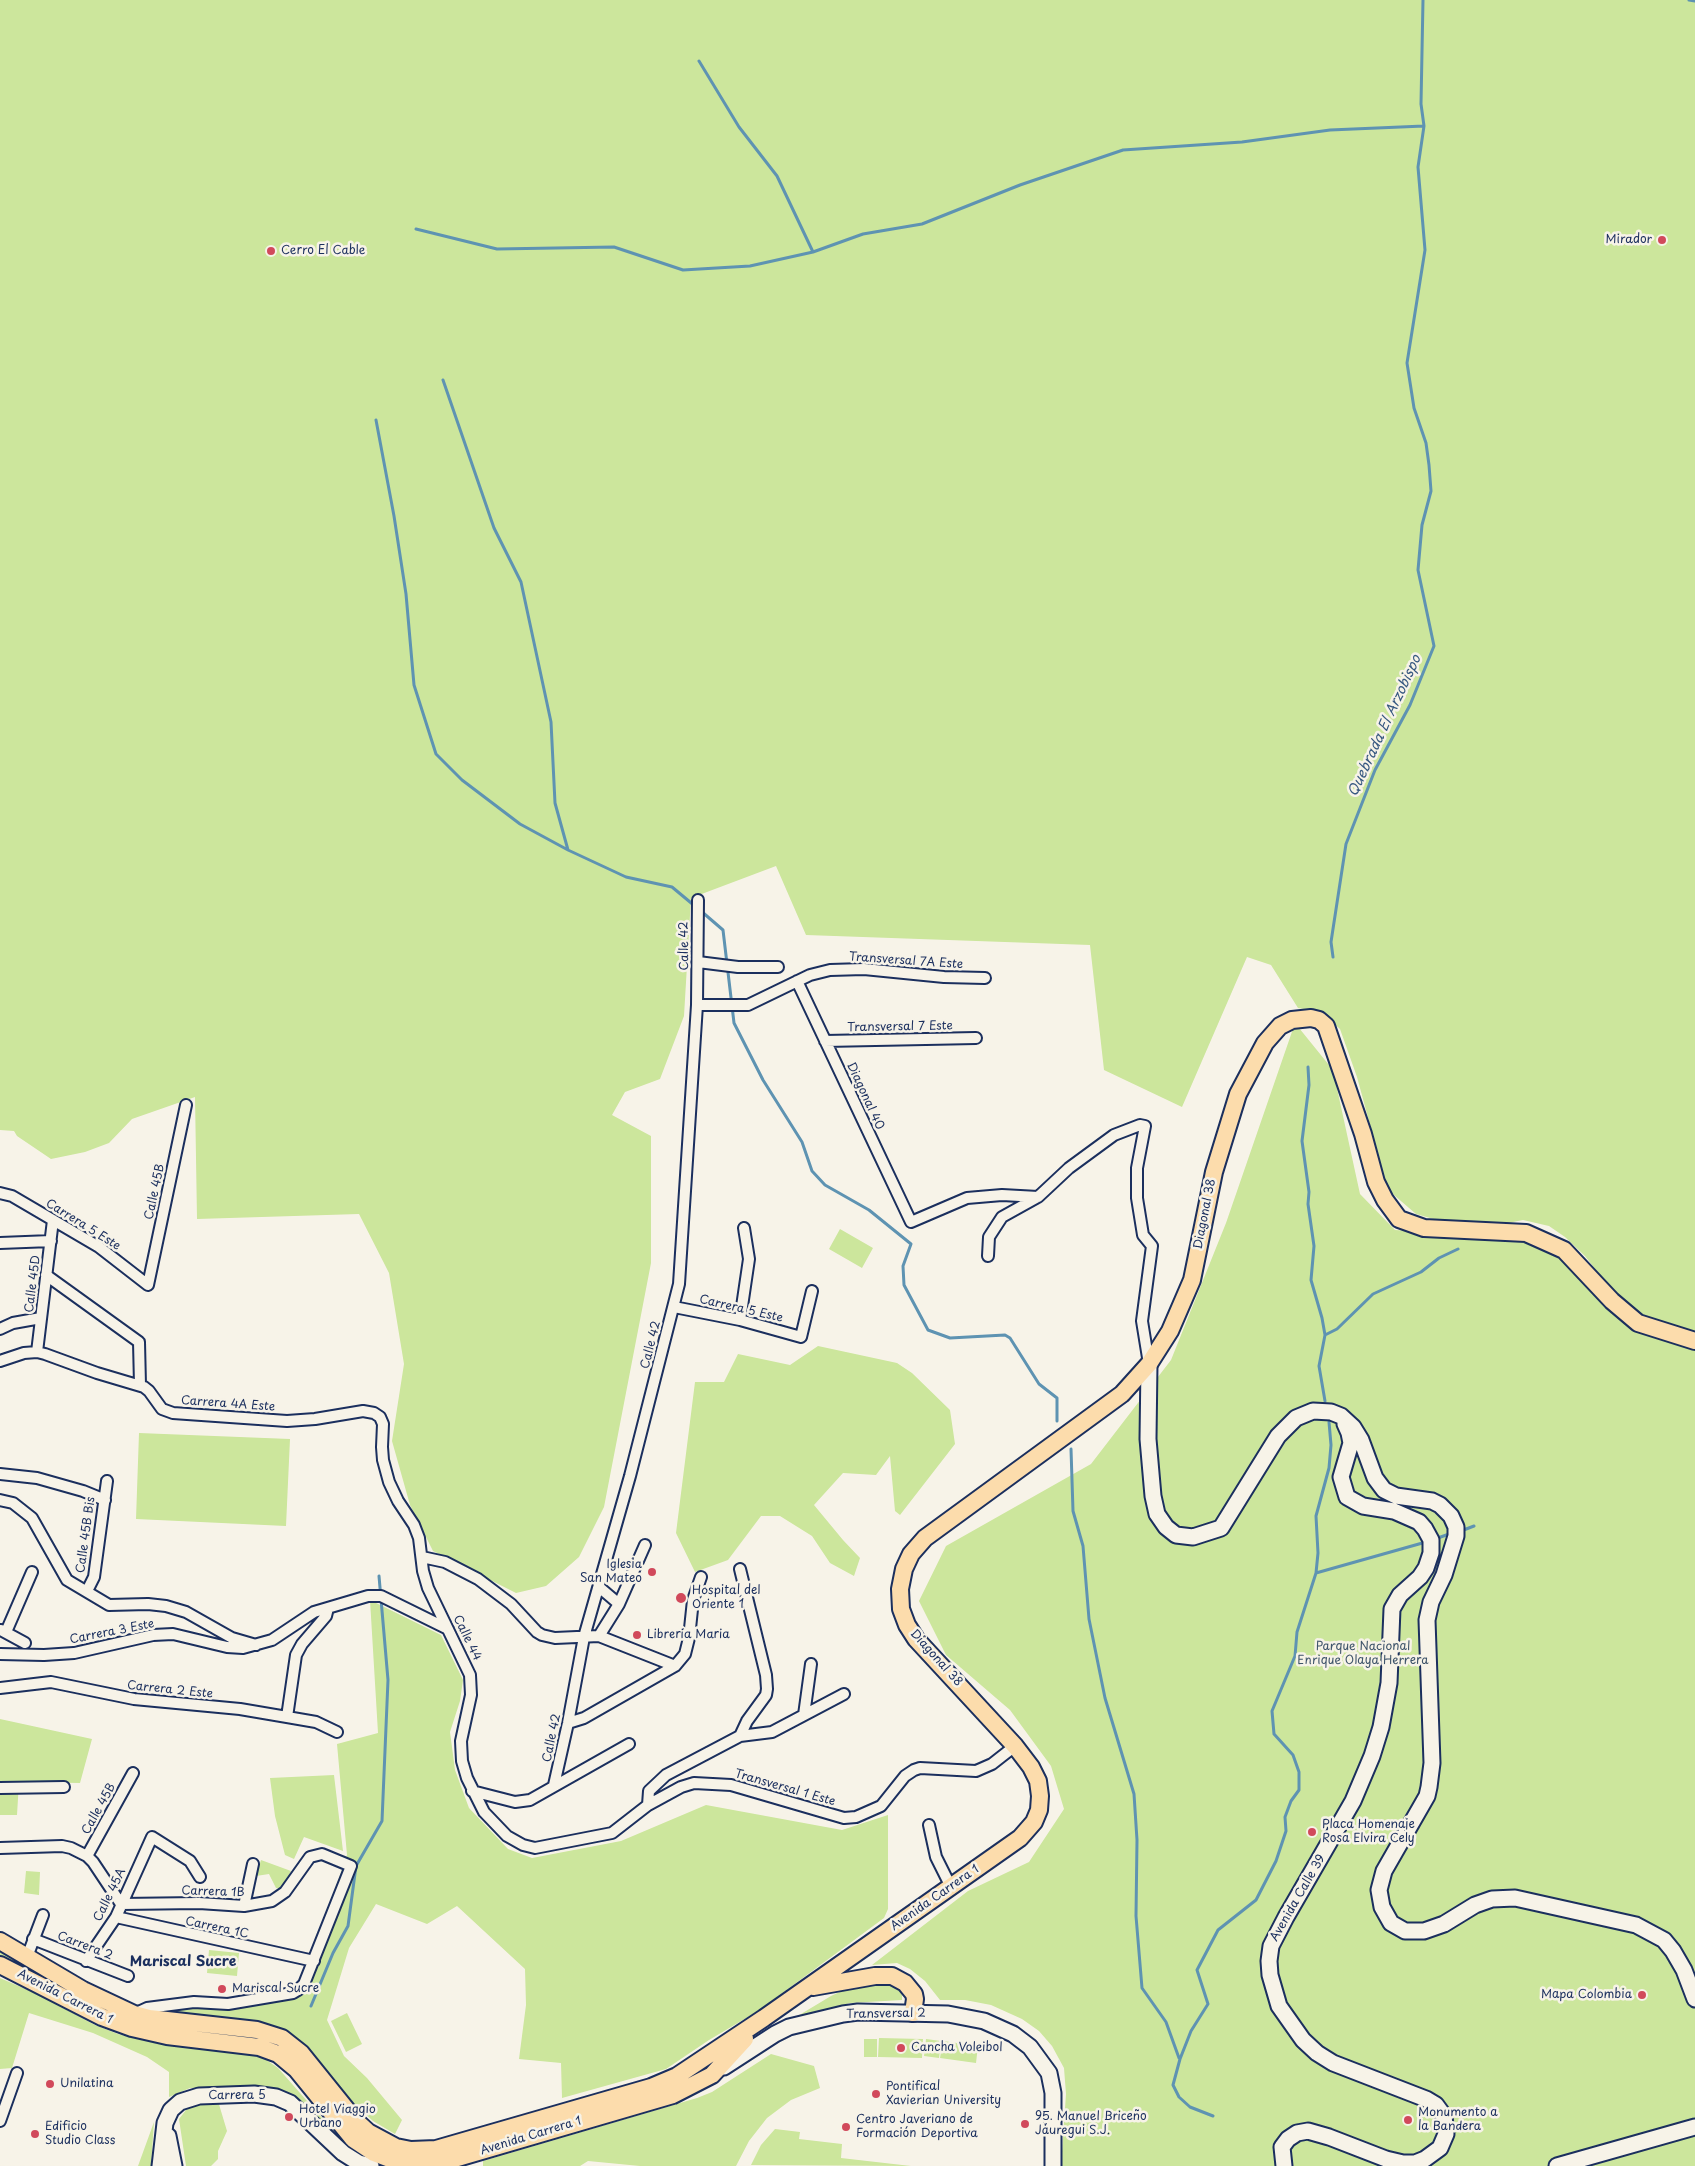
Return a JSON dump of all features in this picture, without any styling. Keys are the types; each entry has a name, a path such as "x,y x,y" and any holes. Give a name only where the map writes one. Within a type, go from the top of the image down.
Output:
{"main road":[{"name":"Diagonal 38","path":"1015,1746 916,1639 907,1625 901,1609 900,1588 904,1569 911,1554 925,1538 1122,1394 1149,1364 1174,1323 1192,1280 1214,1172 1238,1094 1265,1043 1280,1026 1298,1018 1311,1018 1326,1026 1363,1134 1371,1169 1385,1200 1400,1219 1424,1228 1526,1233 1564,1250 1612,1301 1638,1323 1695,1341"},
{"name":"Avenida Carrera 1","path":"0,1941 83,1990 134,2014 149,2018 257,2030 282,2038 301,2053 355,2120 368,2132 396,2147 411,2150 448,2146 665,2082 691,2068 951,1887 1020,1838 1034,1822 1039,1810 1038,1781 1031,1767 1015,1746"},
{"name":"Avenida Carrera 1","path":"0,1965 102,2017 132,2028 167,2036 259,2047 278,2054 296,2069 338,2123 363,2146 394,2161 427,2166 682,2091 712,2075 764,2018"},
{"path":"807,1988 875,1976 892,1976 905,1983 914,1994 913,2013"}],"street":[{"name":"Calle 42","path":"554,1785 568,1724 584,1637 674,1307 682,1267 697,1005 698,900"},
{"path":"698,962 738,967 778,967"},
{"name":"Transversal 7A Este","path":"697,1005 748,1005 810,975 830,970 864,969 944,977 985,978"},
{"name":"Diagonal 40","path":"797,981 911,1222 967,1198 1002,1195 1038,1197"},
{"name":"Transversal 7 Este","path":"825,1041 976,1038"},
{"name":"Calle 45B","path":"148,1285 186,1105"},
{"path":"988,1256 989,1236 1002,1216 1038,1197 1069,1168 1114,1135 1140,1125 1145,1126 1137,1168 1137,1198 1144,1235 1152,1246 1142,1321 1149,1364 1148,1439 1153,1496 1157,1514 1166,1527 1176,1535 1194,1537 1222,1528 1258,1465 1278,1436 1296,1418 1314,1411 1331,1412 1341,1416 1357,1433 1375,1478 1384,1490 1396,1496 1440,1504 1451,1516 1456,1532 1444,1575 1431,1602 1427,1620 1431,1776 1427,1796 1384,1871 1381,1880 1379,1898 1386,1916 1391,1922 1405,1931 1424,1931 1439,1926 1475,1905 1492,1899 1515,1898 1636,1925 1664,1940 1673,1950 1684,1970 1695,1999"},
{"name":"Carrera 5 Este","path":"0,1193 12,1196 99,1247 148,1285"},
{"name":"Calle 45D","path":"37,1352 54,1220"},
{"path":"740,1320 749,1259 744,1228"},
{"path":"0,1242 51,1241"},
{"path":"4,1359 37,1352 60,1358 97,1374 140,1385 139,1342 46,1274"},
{"name":"Carrera 5 Este","path":"674,1307 740,1320 801,1337 812,1291"},
{"path":"0,1329 13,1323 41,1318"},
{"name":"Carrera 4A Este","path":"140,1385 150,1391 162,1409 173,1413 287,1421 308,1420 363,1410 374,1413"},
{"name":"Calle 44","path":"374,1413 383,1424 382,1447 389,1482 398,1501 414,1525 419,1538 428,1588 468,1668 472,1687 461,1741 462,1761 472,1791"},
{"name":"Avenida Calle 39","path":"1284,2166 1282,2147 1288,2138 1297,2133 1308,2131 1386,2159 1403,2163 1415,2163 1425,2159 1440,2148 1446,2134 1444,2116 1436,2105 1426,2099 1333,2064 1317,2053 1303,2040 1279,2006 1270,1975 1271,1946 1353,1800 1372,1756 1381,1727 1389,1684 1392,1609 1400,1595 1420,1577 1426,1568 1431,1553 1431,1540 1419,1522 1394,1512 1363,1506 1347,1497 1341,1477 1351,1443 1349,1433 1341,1416"},
{"path":"0,1474 37,1478 83,1491 105,1500"},
{"name":"Calle 45B Bis","path":"87,1592 94,1578 106,1481"},
{"path":"0,1500 13,1503 32,1518 67,1580 109,1605 148,1604 166,1606 186,1612 232,1638 256,1646"},
{"path":"599,1636 619,1604 645,1545"},
{"path":"422,1557 445,1562 478,1579 511,1604 542,1635 555,1638 599,1636 675,1666"},
{"path":"740,1569 766,1675 767,1689 766,1695 747,1720 740,1736"},
{"path":"24,1643 3,1631 32,1572"},
{"path":"568,1724 584,1718 675,1666 685,1654 689,1638 693,1600 701,1577"},
{"path":"599,1587 619,1604"},
{"name":"Carrera 3 Este","path":"0,1654 44,1655 74,1653 153,1635 173,1634 227,1647 243,1648 256,1646 272,1640 314,1612 368,1596 381,1596 448,1629"},
{"path":"287,1717 296,1655 302,1644 326,1616 328,1608"},
{"path":"804,1715 810,1664"},
{"name":"Carrera 2 Este","path":"0,1688 51,1682 134,1700 240,1709 316,1722 337,1732"},
{"path":"648,1805 649,1790 666,1775 740,1736 772,1732 844,1694"},
{"path":"472,1791 508,1801 522,1802 530,1800 629,1744"},
{"name":"Transversal 1 Este","path":"472,1791 484,1812 507,1836 522,1845 535,1848 612,1833 648,1805 681,1787 694,1783 732,1786 844,1818 856,1817 881,1806 905,1776 914,1770 920,1768 976,1771 992,1764 1015,1746"},
{"name":"Calle 45B","path":"87,1856 133,1773"},
{"path":"0,1788 64,1788"},
{"path":"929,1825 936,1857 951,1887"},
{"name":"Calle 45A","path":"86,1961 116,1918 152,1837 190,1861 200,1877"},
{"path":"0,1848 62,1846 71,1848 87,1856 102,1873 121,1904"},
{"name":"Carrera 1B","path":"121,1904 199,1903 244,1906 272,1901 285,1892 310,1857 322,1854 351,1866 314,1961"},
{"path":"244,1906 253,1864"},
{"path":"26,1956 43,1915"},
{"name":"Carrera 1C","path":"116,1918 314,1961"},
{"name":"Carrera 2","path":"33,1939 128,1976"},
{"path":"134,2014 146,2008 194,2002 228,2004 293,1993 304,1984 314,1961"},
{"name":"Transversal 2","path":"712,2075 775,2034 801,2023 858,2012 964,2016 984,2021 1012,2034 1030,2048 1048,2073 1052,2093 1053,2166"},
{"path":"0,2121 17,2074"},
{"name":"Carrera 5","path":"168,2114 180,2102 192,2097 266,2095 284,2100 296,2108 343,2153 360,2163 371,2166"},
{"path":"160,2166 164,2128 168,2114"},
{"path":"168,2114 167,2129 174,2166"},
{"path":"1557,2166 1695,2127"},
{"path":"343,2153 352,2166"}],"green space":[{"path":"0,0 1695,0 1695,1339 1667,1330 1613,1301 1607,1284 1585,1256 1565,1237 1549,1226 1523,1220 1508,1223 1437,1220 1416,1214 1387,1189 1379,1170 1372,1132 1357,1077 1340,1029 1321,1012 1298,1008 1271,965 1247,957 1182,1107 1104,1070 1090,945 806,935 776,866 691,898 684,1016 660,1079 625,1092 612,1115 651,1136 651,1263 604,1507 579,1557 546,1586 516,1593 433,1551 410,1505 392,1441 404,1364 389,1273 359,1214 197,1219 195,1097 132,1119 109,1143 85,1152 51,1159 17,1136 14,1131 0,1130"},
{"name":"Parque Nacional Enrique Olaya Herrera","path":"1295,1023 1333,1070 1360,1194 1395,1230 1502,1237 1538,1242 1566,1258 1608,1305 1695,1343 1695,2166 1061,2166 1066,2094 1064,2068 1052,2046 1039,2031 1022,2019 991,2005 965,2000 940,2000 925,1981 910,1969 897,1963 872,1965 968,1891 1029,1862 1064,1809 1051,1766 1010,1710 946,1655 919,1601 946,1546 1091,1464 1171,1360 1226,1223"},
{"path":"840,1229 873,1248 862,1268 829,1249"},
{"path":"818,1346 897,1363 912,1373 950,1410 955,1444 900,1515 895,1511 890,1456 876,1475 843,1473 814,1505 860,1558 854,1576 830,1563 812,1536 780,1516 761,1516 728,1560 695,1572 676,1533 695,1382 724,1382 738,1354 790,1365"},
{"path":"139,1433 290,1439 286,1526 136,1519"},
{"path":"370,1600 441,1635 463,1680 460,1701 450,1732 455,1770 469,1808 508,1849 532,1858 621,1841 706,1805 842,1830 888,1815 888,1909 884,1918 758,2011 709,2040 666,2069 562,2098 561,2063 519,2059 526,2005 525,1969 457,1906 427,1924 376,1904 349,1948 327,2020 344,2056 367,2078 402,2120 395,2134 373,2121 352,2102 309,2049 289,2033 169,2013 185,2007 254,2006 299,1993 347,1855 337,1744 378,1733"},
{"path":"0,1719 92,1739 80,1783 19,1782 17,1815 0,1815"},
{"path":"334,1775 343,1851 304,1837 294,1859 285,1855 275,1816 270,1778"},
{"path":"261,1860 291,1871 282,1889 276,1888 269,1874 256,1876"},
{"path":"26,1871 40,1872 39,1895 24,1893"},
{"path":"0,1947 95,2004 0,1961"},
{"path":"209,1950 239,1953 237,1976 207,1973"},
{"path":"0,1978 37,1994 95,2025 118,2034 142,2040 248,2053 265,2059 278,2068 337,2135 316,2117 279,2092 263,2086 190,2088 169,2097 169,2072 147,2057 93,2033 29,2013 12,2068 0,2069"},
{"path":"884,1981 898,1987 902,2000 850,2003 791,2020 846,1989"},
{"path":"347,2013 362,2044 346,2052 331,2021"},
{"name":"Cancha Voleibol","path":"879,2038 923,2039 922,2058 878,2057"},
{"path":"864,2039 877,2039 877,2057 864,2057"},
{"path":"926,2039 941,2041 939,2058 924,2056"},
{"path":"943,2041 978,2046 976,2063 940,2058"},
{"path":"771,2054 814,2066 820,2088 791,2100 767,2118 749,2141 736,2166 640,2166 588,2161 580,2166 483,2166 483,2161 697,2098 712,2092"},
{"path":"218,2101 227,2131 218,2151 218,2159 211,2166 186,2166 179,2119 195,2103"},
{"path":"154,2122 151,2166 138,2166"},
{"path":"775,2129 800,2132 799,2139 842,2144 841,2158 911,2166 751,2165 761,2145"}],"waterway":[{"name":"Quebrada El Arzobispo","path":"1333,957 1331,942 1346,844 1375,770 1410,705 1434,646 1418,570 1422,525 1431,491 1429,465 1426,443 1414,408 1407,363 1425,250 1418,167 1424,126 1421,104 1423,0"},
{"path":"1689,0 1695,1"},
{"path":"699,61 739,127 777,176 813,252"},
{"path":"416,229 497,249 614,247 683,270 750,266 813,252 863,234 922,224 1020,185 1123,150 1242,142 1330,130 1424,126"},
{"path":"443,380 494,528 521,582 551,722 555,803 568,850 626,877 672,887 696,907"},
{"path":"376,420 406,594 414,685 436,754 462,780 520,824 568,850"},
{"path":"701,911 723,930 734,1023 763,1080 802,1142 812,1171 825,1185 869,1210 911,1244 903,1266 904,1285 928,1330 950,1338 1005,1335 1010,1338 1039,1384 1057,1398 1057,1421"},
{"path":"1308,1067 1309,1085 1302,1141 1314,1246 1311,1280 1325,1335 1319,1366 1325,1401"},
{"path":"1325,1335 1337,1329 1373,1294 1421,1272 1439,1258 1458,1249"},
{"path":"1213,2116 1190,2107 1179,2097 1173,2085 1180,2059 1191,2031 1208,2004 1197,1970 1218,1930 1256,1900 1276,1861 1286,1831 1285,1817 1291,1801 1299,1790 1299,1772 1293,1755 1274,1734 1272,1711 1295,1656 1297,1632 1316,1573 1318,1553 1316,1516 1329,1468 1331,1445 1329,1422"},
{"path":"1071,1449 1073,1511 1083,1546 1089,1619 1105,1698 1134,1794 1137,1840 1136,1916 1142,1988 1166,2022 1179,2058"},
{"path":"1461,1531 1474,1526"},
{"path":"1435,1539 1452,1533"},
{"path":"1316,1573 1426,1542"},
{"path":"311,2006 333,1953 348,1926 356,1866 382,1821 388,1680 379,1576"}],"place":[{"name":"Mirador","path":"1662,240"},
{"name":"Cerro El Cable","path":"271,251"},
{"name":"Iglesia San Mateo","path":"652,1572"},
{"name":"Hospital del Oriente 1","path":"681,1598"},
{"name":"Libreria Maria","path":"637,1635"},
{"name":"Placa Homenaje Rosa Elvira Cely","path":"1312,1832"},
{"name":"Mariscal Sucre","path":"222,1989"},
{"name":"Mapa Colombia","path":"1642,1995"},
{"name":"Cancha Voleibol","path":"901,2048"},
{"name":"Unilatina","path":"50,2084"},
{"name":"Pontifical Xavierian University","path":"876,2094"},
{"name":"Hotel Viaggio Urbano","path":"289,2117"},
{"name":"Monumento a la Bandera","path":"1408,2120"},
{"name":"95. Manuel Briceño Jáuregui S.J.","path":"1025,2124"},
{"name":"Centro Javeriano de Formación Deportiva","path":"846,2127"},
{"name":"Edificio Studio Class","path":"35,2134"}],"district":[{"name":"Mariscal Sucre","path":"183,1962"}]}
